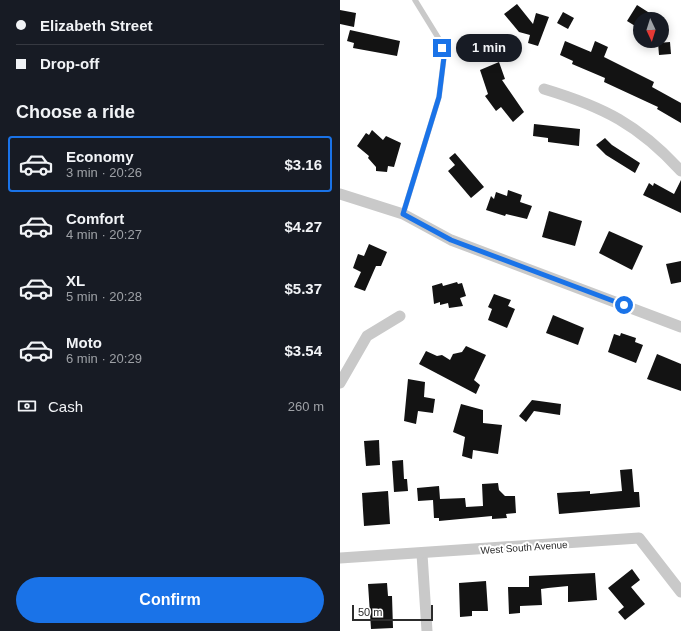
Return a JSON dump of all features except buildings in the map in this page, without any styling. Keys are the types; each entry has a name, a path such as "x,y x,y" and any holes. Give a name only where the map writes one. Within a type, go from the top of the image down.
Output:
{"street":[{"path":"544,89 579,99 615,116 659,148 681,171"},
{"path":"340,194 403,214 451,240 681,327"},
{"path":"340,383 367,336 400,316"},
{"name":"West South Avenue","path":"340,558 422,554 639,538 681,592"},
{"path":"422,554 427,631"}],"lane":[{"path":"403,214 439,97 444,57 439,39 415,0"}],"route":[{"path":"442,48 444,57 439,97 403,214 451,240 624,305"}]}
